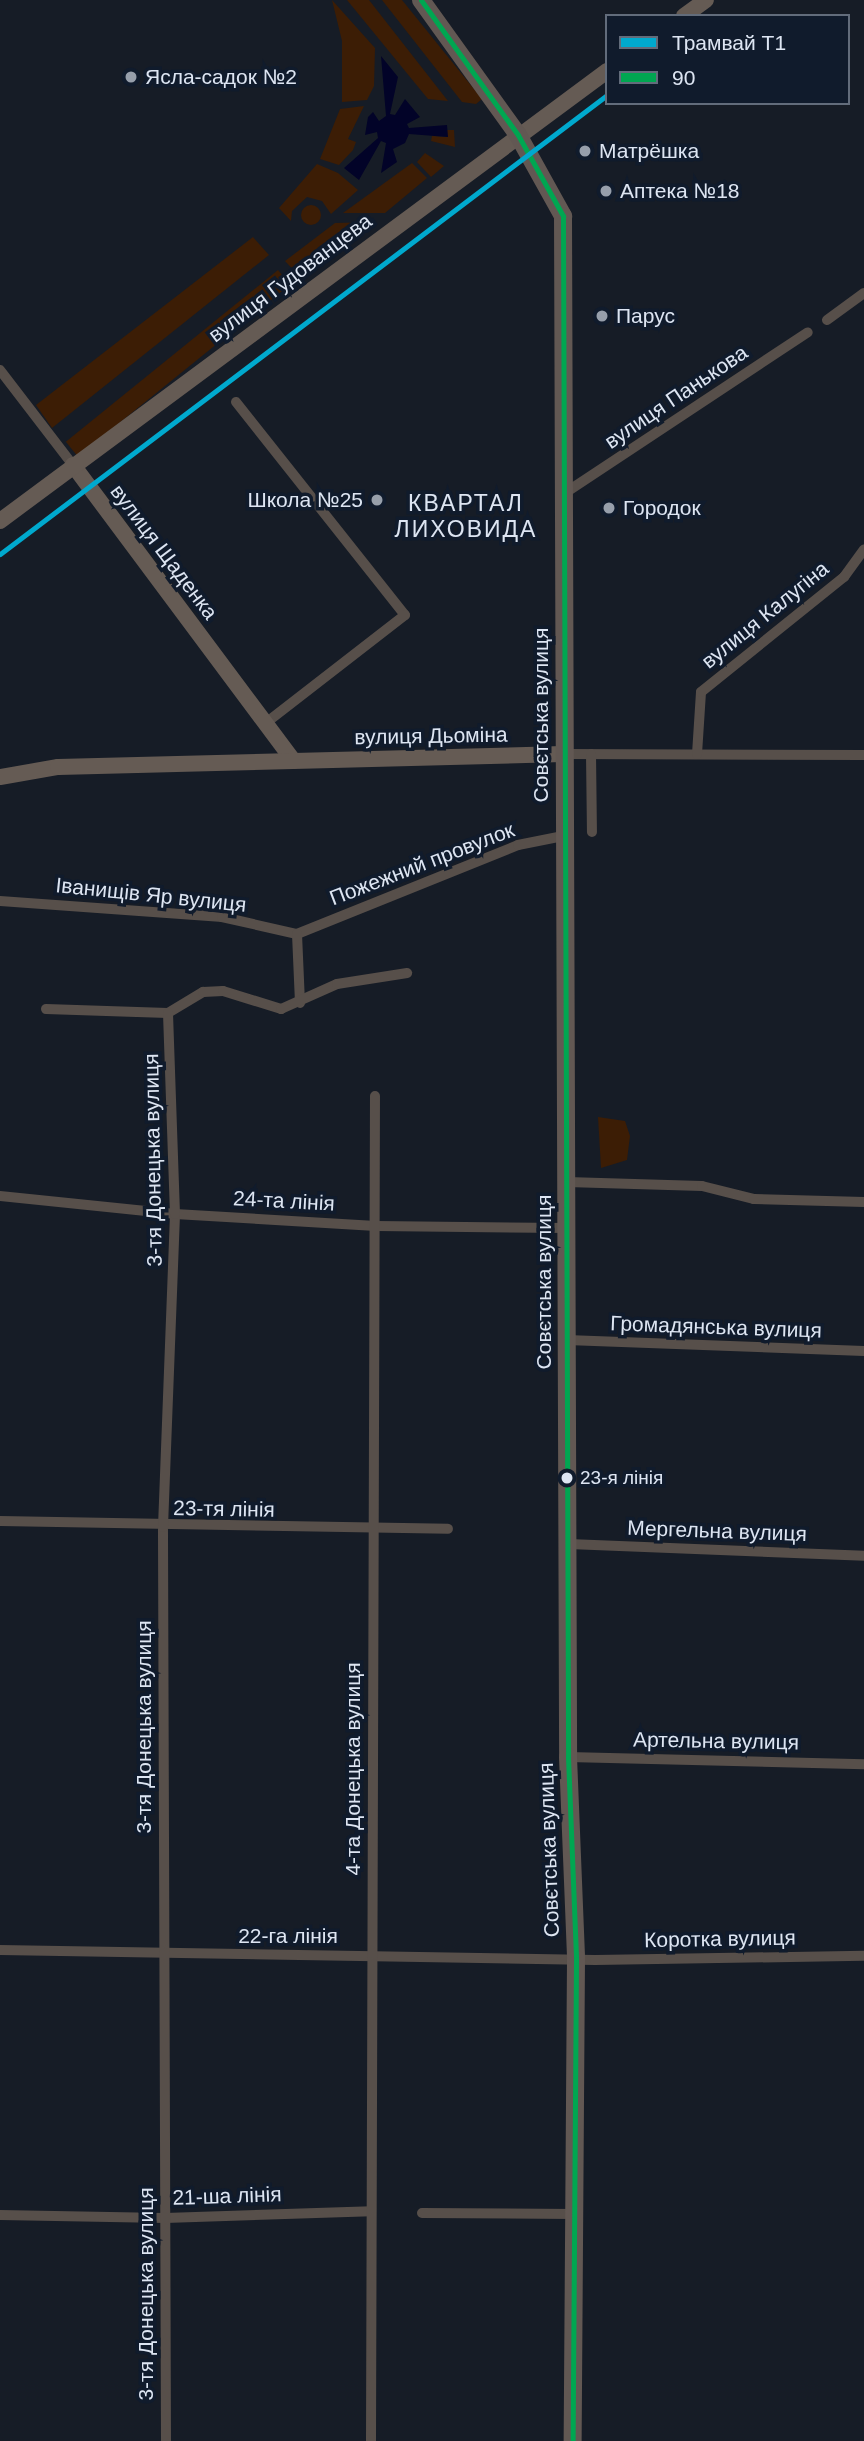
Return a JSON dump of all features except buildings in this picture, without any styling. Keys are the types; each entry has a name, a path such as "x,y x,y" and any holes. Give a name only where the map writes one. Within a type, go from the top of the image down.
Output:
{"main road":[{"name":"Совєтська вулиця","path":"421,0 518,135 563,216 568,1757 576,1959 573,2441"}],"street":[{"path":"687,14 706,0"},
{"name":"вулиця Гудованцева","path":"0,521 605,72"},
{"path":"827,320 864,293"},
{"name":"вулиця Панькова","path":"565,493 808,332"},
{"name":"вулиця Щаденка","path":"0,370 294,761"},
{"path":"236,402 405,615 267,722"},
{"name":"вулиця Калугіна","path":"697,754 701,692 844,577 864,549"},
{"name":"вулиця Дьоміна","path":"0,777 58,766 563,754 864,755"},
{"path":"591,754 592,832"},
{"name":"Пожежний провулок","path":"297,934 518,845 563,836"},
{"name":"Іванищів Яр вулиця","path":"0,901 222,917 297,934"},
{"path":"297,934 300,1003"},
{"path":"46,1009 168,1013 203,992 223,990 281,1009 300,1003 337,984 407,973"},
{"name":"3-тя Донецька вулиця","path":"166,2441 163,1527 176,1214 168,1013"},
{"name":"4-та Донецька вулиця","path":"371,2441 375,1096"},
{"path":"567,1182 702,1186 754,1199 864,1202"},
{"name":"24-та лінія","path":"0,1196 176,1214 376,1226 567,1228"},
{"name":"Громадянська вулиця","path":"567,1340 864,1351"},
{"name":"23-тя лінія","path":"0,1521 373,1531 448,1529"},
{"name":"Мергельна вулиця","path":"569,1544 864,1556"},
{"name":"Артельна вулиця","path":"568,1757 864,1764"},
{"name":"22-га лінія","path":"0,1950 576,1959"},
{"name":"Коротка вулиця","path":"576,1959 864,1956"},
{"name":"21-ша лінія","path":"0,2215 166,2218 371,2211"},
{"path":"422,2213 575,2214"}],"shaded area":[{"path":"332,0 375,48 374,86 367,100 342,102 342,41"},
{"path":"347,0 369,0 448,101 428,99"},
{"path":"382,0 402,0 482,99 476,104 462,102"},
{"path":"364,106 348,139 356,142 353,150 339,165 320,159 340,109"},
{"path":"447,130 454,130 455,147 431,141 432,136 447,137"},
{"path":"425,153 444,166 431,177 417,162"},
{"path":"412,163 427,178 385,213 343,213"},
{"path":"317,164 338,173 358,190 331,214 322,201 307,197 292,211 291,221 279,208"},
{"path":"307,205 315,205 321,215 315,225 307,225 301,219 301,211"},
{"path":"375,222 300,277 285,261 335,223"},
{"path":"253,237 269,255 52,428 36,405"},
{"path":"278,270 290,285 78,457 66,442"},
{"path":"598,1117 625,1121 630,1136 627,1160 601,1168"}],"water":[{"path":"381,56 398,77 390,114 395,115 405,99 420,117 407,124 409,128 447,125 448,137 409,134 405,143 393,149 397,162 381,173 386,143 381,141 359,180 344,168 378,138 377,132 365,135 368,117 373,112 379,121 386,116"}],"tram line":[{"name":"T1","path":"0,554 605,97"}],"transit line":[{"name":"90","path":"421,0 518,135 563,216 568,1757 576,1959 573,2441"}],"place":[{"name":"Ясла-садок №2","path":"131,77"},
{"name":"Матрёшка","path":"585,151"},
{"name":"Аптека №18","path":"606,191"},
{"name":"Парус","path":"602,316"},
{"name":"Школа №25","path":"377,500"},
{"name":"Городок","path":"609,508"},
{"name":"23-я лінія","path":"567,1478"}],"district":[{"name":"КВАРТАЛ ЛИХОВИДА","path":"466,516"}]}
